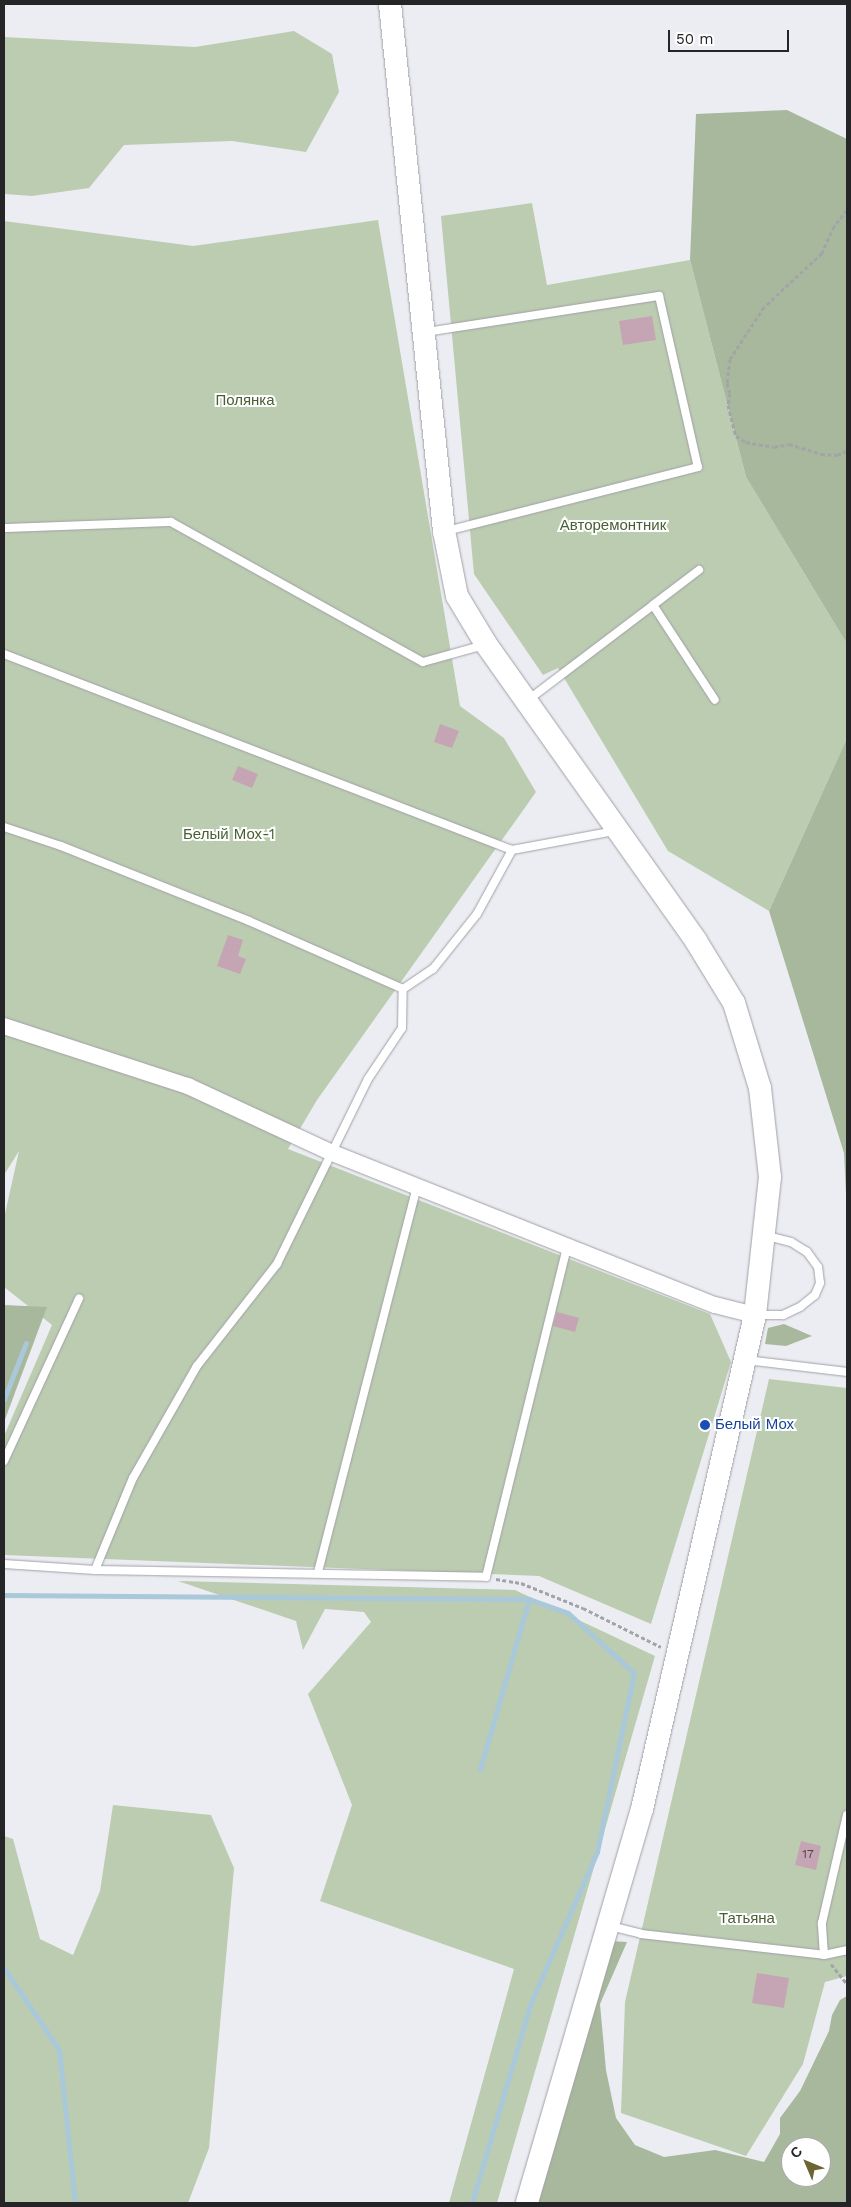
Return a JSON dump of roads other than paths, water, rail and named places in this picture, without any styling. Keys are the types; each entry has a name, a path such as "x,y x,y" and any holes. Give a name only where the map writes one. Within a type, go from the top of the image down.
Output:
{"street":[{"path":"390,4 444,531 457,596 486,644 696,941 734,1003 760,1088 770,1177 754,1315 642,1809 527,2203"},
{"path":"4,1026 188,1086 330,1152 715,1305 754,1315"}],"lane":[{"path":"423,332 659,296 698,467 444,531"},
{"path":"4,528 171,522 423,662 486,644"},
{"path":"527,702 699,570"},
{"path":"653,605 715,700"},
{"path":"4,654 512,850 617,830"},
{"path":"4,827 61,846 249,921 403,989"},
{"path":"403,989 433,969 477,914 512,850"},
{"path":"95,1570 133,1478 197,1366 278,1264 330,1152 368,1079 402,1028 403,989"},
{"path":"318,1572 417,1187"},
{"path":"754,1315 783,1315 800,1307 815,1295 820,1283 818,1267 807,1252 791,1242 764,1235"},
{"path":"4,1564 95,1570 318,1572 486,1577 567,1246"},
{"path":"4,1461 78,1299"},
{"path":"744,1360 847,1372"},
{"path":"824,1955 822,1923 847,1815"},
{"path":"608,1926 641,1934 824,1955 847,1950"}],"waterway":[{"path":"4,1399 26,1343"},
{"path":"4,1595 529,1599 568,1613 634,1673 597,1852 531,2002 472,2203"},
{"path":"480,1769 529,1599"},
{"path":"4,1968 59,2050 75,2203"}],"place":[{"name":"Белый Мох","path":"705,1425"}],"park label":[{"name":"Полянка","path":"245,401"},
{"name":"Авторемонтник","path":"613,526"},
{"name":"Белый Мох-1","path":"229,835"},
{"name":"Татьяна","path":"747,1919"}]}
